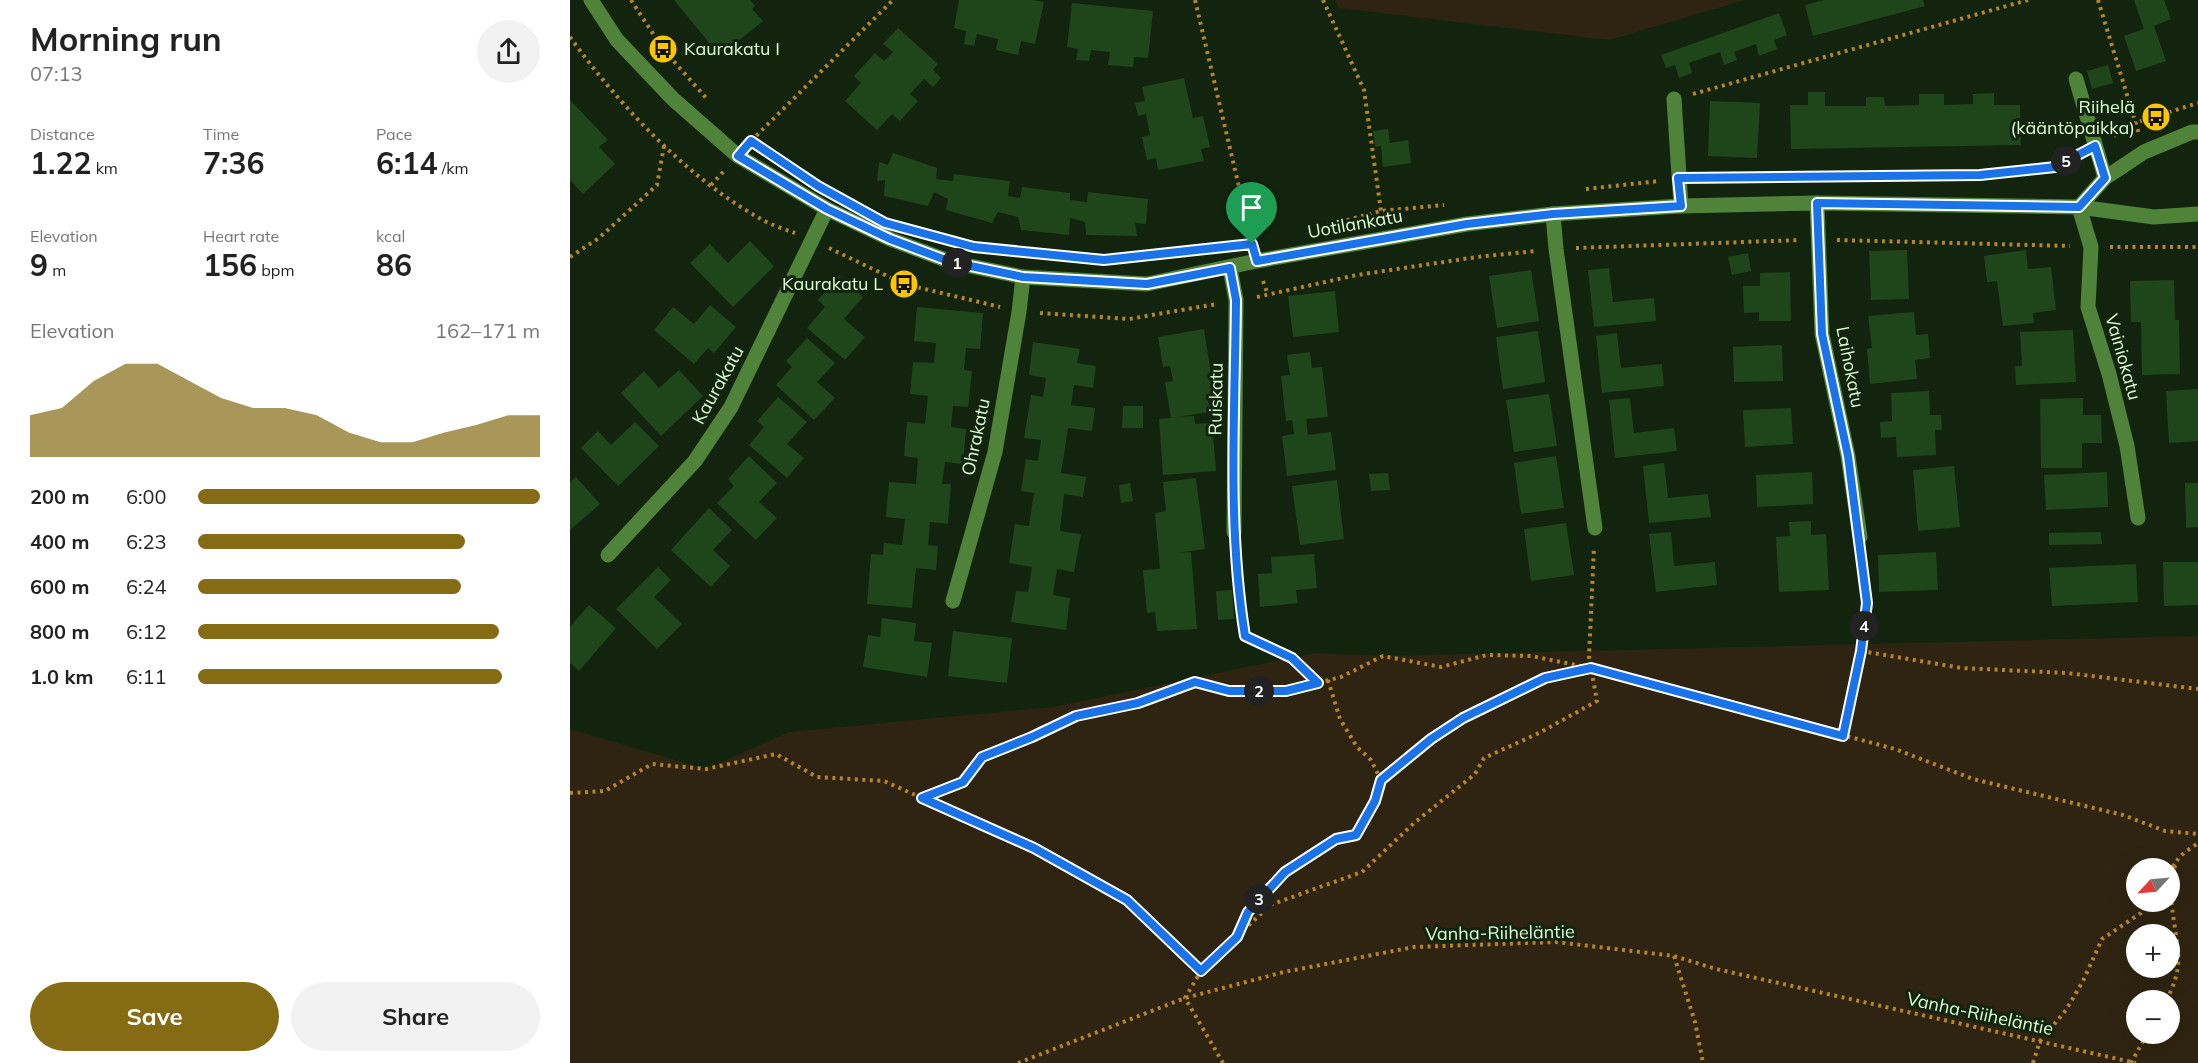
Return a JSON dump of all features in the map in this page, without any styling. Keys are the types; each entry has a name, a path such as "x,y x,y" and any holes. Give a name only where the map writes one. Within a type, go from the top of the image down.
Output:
{"street":[{"name":"Uotilankatu","path":"591,0 617,40 673,99 738,156 827,209 890,239 951,262 1023,277 1147,284 1257,261 1467,224 1553,214 1681,206 1817,203 2079,207 2154,218 2198,214"},
{"path":"2076,79 2105,178"},
{"path":"1674,99 1681,206"},
{"path":"2079,207 2105,178 2144,152 2192,132 2198,132"},
{"name":"Laihokatu","path":"1817,203 1822,334 1848,456 1860,537"},
{"name":"Vainiokatu","path":"2079,207 2091,247 2088,307 2109,374 2127,446 2138,518"},
{"name":"Kaurakatu","path":"608,555 695,461 731,407 827,209"},
{"path":"1553,214 1595,528"},
{"name":"Ruiskatu","path":"1230,268 1236,300 1234,532"},
{"name":"Ohrakatu","path":"953,602 995,452 1023,277"}],"path":[{"path":"631,0 663,49 712,105"},
{"path":"738,156 893,0"},
{"path":"1195,0 1252,244 1268,295"},
{"path":"1323,0 1364,90 1381,212"},
{"path":"1674,99 2028,0"},
{"path":"2098,0 2144,152"},
{"path":"1583,189 1678,178 1980,175 2055,167 2135,123 2198,103"},
{"path":"743,134 760,147"},
{"path":"570,257 599,238 657,185 664,145"},
{"path":"1317,228 1381,212 1453,204"},
{"path":"1241,245 1263,241"},
{"path":"998,249 1069,256"},
{"path":"1104,260 1207,249"},
{"path":"1223,1063 1185,998 1201,971 1270,905 1362,872 1414,823 1475,774 1484,758 1539,733 1597,701 1589,657 1595,528"},
{"path":"1234,532 1240,606 1245,636 1292,658 1318,683"},
{"path":"1843,736 1861,651 1867,603 1860,537"},
{"path":"1861,651 1961,668 2067,673 2198,688"},
{"path":"922,798 963,782 982,757 1076,716 1138,703 1195,682 1229,691 1286,691 1341,677 1383,656 1441,667 1487,655 1531,656 1591,668 1895,749 1974,779 2123,815 2165,831 2198,834"},
{"path":"1237,937 1248,912 1285,872 1336,839 1356,835 1375,801 1381,780 1431,739 1463,718 1545,678 1591,668"},
{"path":"1328,680 1340,718 1357,747 1371,760 1381,780"},
{"path":"570,792 605,791 652,764 706,769 776,754 817,777 884,781 1034,848 1127,900 1201,971"},
{"path":"2179,858 2198,843"},
{"path":"2033,1063 2040,1041 2066,1010 2083,981 2102,939 2142,912"},
{"path":"2172,912 2179,954 2172,990"},
{"name":"Vanha-Riiheläntie","path":"1018,1063 1185,998 1284,972 1414,947 1556,942 1674,956 1728,971 2133,1062"},
{"path":"1674,956 1695,1023 1703,1063"},
{"path":"2133,1062 2142,1044"}],"shaded area":[{"path":"1335,0 1745,0 1609,40 1339,8"},
{"path":"2198,636 2198,1063 570,1063 570,729 706,769 789,732 1053,707 1315,653 1383,656"}],"building":[{"path":"674,0 750,0 755,6 752,9 763,21 720,56"},
{"path":"959,0 1044,2 1035,44 1021,41 1018,55 996,50 998,39 977,34 974,46 964,44 966,31 954,28"},
{"path":"1824,0 1923,0 1925,6 1813,36 1805,5"},
{"path":"2134,0 2164,0 2171,19 2154,26 2166,61 2136,71 2124,36 2144,29"},
{"path":"1072,3 1153,11 1148,58 1134,57 1133,67 1108,65 1110,52 1091,50 1089,61 1076,60 1078,49 1067,47"},
{"path":"1779,13 1787,35 1774,40 1777,49 1759,56 1756,44 1734,52 1737,60 1724,65 1720,52 1689,63 1692,73 1679,78 1675,65 1666,68 1661,55"},
{"path":"898,28 938,64 933,70 941,78 933,87 924,79 910,94 918,101 900,121 892,114 877,130 845,101 861,83 854,76 875,53 884,61 893,52 883,44"},
{"path":"2108,65 2113,83 2092,89 2087,71"},
{"path":"1184,78 1193,118 1203,116 1210,147 1201,149 1204,161 1158,170 1156,158 1147,160 1142,137 1150,135 1146,114 1138,116 1135,103 1145,101 1142,87"},
{"path":"1808,92 1825,92 1825,106 1866,106 1866,97 1884,97 1885,106 1919,105 1919,94 1944,94 1944,105 1973,104 1973,94 1994,93 1994,105 2020,105 2021,145 1791,149 1790,105 1808,105"},
{"path":"570,100 608,140 599,147 615,164 583,194 570,180"},
{"path":"1710,101 1760,103 1757,158 1708,156"},
{"path":"1388,129 1390,143 1408,140 1411,163 1383,167 1381,146 1375,147 1373,131"},
{"path":"893,153 937,168 936,179 953,181 954,174 1010,181 1008,196 1020,198 1022,187 1070,193 1070,200 1087,202 1088,192 1148,199 1146,224 1135,223 1137,236 1086,235 1085,222 1070,218 1069,235 1021,230 1018,217 998,212 992,223 946,210 948,199 934,192 928,206 884,196 885,180 877,181 879,162 888,165"},
{"path":"750,241 774,266 733,307 690,263 710,244 728,263"},
{"path":"1907,250 1909,299 1871,300 1869,251"},
{"path":"2026,250 2028,269 2051,267 2056,310 2033,313 2034,323 2003,326 1997,281 1987,282 1984,256"},
{"path":"1748,253 1751,271 1732,275 1728,257"},
{"path":"1609,268 1613,302 1654,298 1656,321 1594,327 1588,270"},
{"path":"1531,270 1539,321 1497,328 1489,276"},
{"path":"1790,272 1791,321 1759,321 1759,312 1744,313 1743,286 1760,286 1760,273"},
{"path":"839,276 863,297 844,319 865,337 845,360 807,328 825,307 818,300"},
{"path":"2174,280 2175,320 2179,320 2180,374 2142,375 2141,322 2131,322 2130,281"},
{"path":"1335,291 1339,332 1293,337 1288,296"},
{"path":"710,305 736,327 714,353 708,348 694,364 654,330 673,307 694,324"},
{"path":"917,307 983,313 980,349 966,348 964,370 972,371 968,407 953,406 951,427 966,429 963,464 945,462 942,484 951,484 948,524 930,522 928,545 938,546 936,570 916,568 912,608 867,604 871,554 883,555 884,543 902,545 905,519 886,517 889,482 916,484 918,458 904,456 907,422 925,424 928,396 910,394 913,362 934,363 936,343 914,341"},
{"path":"1914,312 1916,335 1928,334 1930,358 1915,360 1917,379 1870,384 1867,349 1872,348 1868,316"},
{"path":"1204,329 1215,400 1208,401 1211,412 1176,417 1194,416 1195,424 1212,423 1216,471 1163,475 1159,419 1171,418 1165,382 1173,381 1170,366 1163,367 1158,337"},
{"path":"2073,330 2076,382 2016,385 2015,366 2022,366 2020,332"},
{"path":"1538,331 1545,382 1503,389 1496,337"},
{"path":"1617,333 1621,368 1662,364 1664,386 1602,393 1596,336"},
{"path":"807,338 835,363 817,382 835,398 814,420 776,385 792,367 786,361"},
{"path":"1033,342 1080,349 1077,363 1096,366 1093,388 1074,385 1071,405 1095,408 1092,431 1068,428 1061,473 1086,477 1083,497 1064,494 1060,531 1081,534 1074,572 1057,569 1053,595 1070,598 1066,630 1011,622 1016,591 1028,592 1032,567 1009,563 1015,524 1029,526 1034,493 1021,491 1026,459 1038,461 1041,440 1024,438 1031,395 1043,397 1046,378 1029,375"},
{"path":"1782,345 1783,381 1734,382 1733,347"},
{"path":"1310,352 1312,368 1322,367 1328,417 1306,419 1308,435 1331,432 1336,470 1287,476 1282,436 1294,434 1292,420 1286,421 1281,376 1290,375 1287,355"},
{"path":"679,370 703,396 661,436 621,393 644,371 659,388"},
{"path":"2198,389 2198,441 2169,443 2166,391"},
{"path":"1929,391 1930,415 1941,415 1942,430 1935,430 1936,455 1897,457 1896,437 1881,438 1880,422 1892,421 1891,393"},
{"path":"1549,394 1557,446 1514,452 1506,400"},
{"path":"778,397 807,422 787,444 804,458 787,478 749,445 764,427 757,421"},
{"path":"1630,398 1634,433 1674,428 1677,451 1615,458 1609,400"},
{"path":"2083,398 2083,415 2101,415 2102,443 2082,443 2082,468 2041,468 2040,399"},
{"path":"1123,406 1143,406 1143,428 1122,428"},
{"path":"1791,408 1793,444 1745,447 1743,410"},
{"path":"635,422 659,446 618,486 581,448 598,431 611,445"},
{"path":"749,456 777,483 759,502 777,518 756,540 717,503 734,486 728,479"},
{"path":"1556,456 1564,508 1521,514 1514,463"},
{"path":"1664,463 1668,498 1708,494 1711,517 1649,523 1643,466"},
{"path":"1954,466 1960,527 1918,531 1913,470"},
{"path":"1812,472 1813,504 1757,507 1756,475"},
{"path":"2107,472 2108,507 2046,510 2044,475"},
{"path":"1388,473 1390,490 1371,491 1369,474"},
{"path":"576,477 600,504 570,530 570,482"},
{"path":"1196,478 1205,549 1177,553 1191,552 1197,629 1157,631 1155,612 1147,613 1143,570 1160,569 1155,513 1166,511 1163,482"},
{"path":"1337,480 1344,539 1300,545 1292,486"},
{"path":"1130,483 1133,501 1121,503 1119,485"},
{"path":"2185,483 2198,483 2198,527 2186,528"},
{"path":"709,508 732,530 713,550 730,566 711,587 671,550"},
{"path":"1811,521 1811,535 1826,534 1829,590 1779,592 1776,537 1790,536 1789,522"},
{"path":"1566,523 1574,575 1531,581 1524,529"},
{"path":"1671,532 1674,566 1715,562 1717,585 1656,592 1649,534"},
{"path":"2101,532 2102,544 2049,545 2049,533"},
{"path":"1936,552 1938,590 1879,592 1878,555"},
{"path":"1314,554 1317,588 1296,590 1298,603 1260,607 1258,574 1272,573 1271,557"},
{"path":"2163,562 2198,562 2198,605 2164,606"},
{"path":"2136,564 2138,602 2052,606 2049,568"},
{"path":"658,567 671,580 654,597 682,624 657,649 616,609"},
{"path":"1232,590 1234,619 1218,620 1216,591"},
{"path":"589,605 616,628 579,671 570,663 570,627"},
{"path":"882,618 916,623 914,641 932,643 927,677 863,667 868,635 880,637"},
{"path":"953,631 1012,638 1007,683 948,676"}],"place":[{"name":"Kaurakatu I","path":"663,49"},
{"name":"Riihelä (kääntöpaikka)","path":"2156,117"},
{"name":"Kaurakatu L","path":"904,284"}],"route":[{"path":"751,141 818,186 885,223 974,247 1104,260 1252,244 1257,261 1467,224 1553,214 1681,206 1678,178 1980,175 2055,167 2095,146 2105,178 2079,207 1817,203 1822,334 1848,456 1867,603 1861,651 1843,736 1591,668 1545,678 1463,718 1431,739 1381,780 1375,801 1356,835 1336,839 1285,872 1248,912 1237,937 1201,971 1127,900 1034,848 922,798 963,782 982,757 1076,716 1138,703 1195,682 1229,691 1286,691 1318,683 1292,658 1245,636 1240,606 1234,532 1236,300 1230,268 1147,284 1023,277 951,262 890,239 827,209 738,156 751,141"}]}
